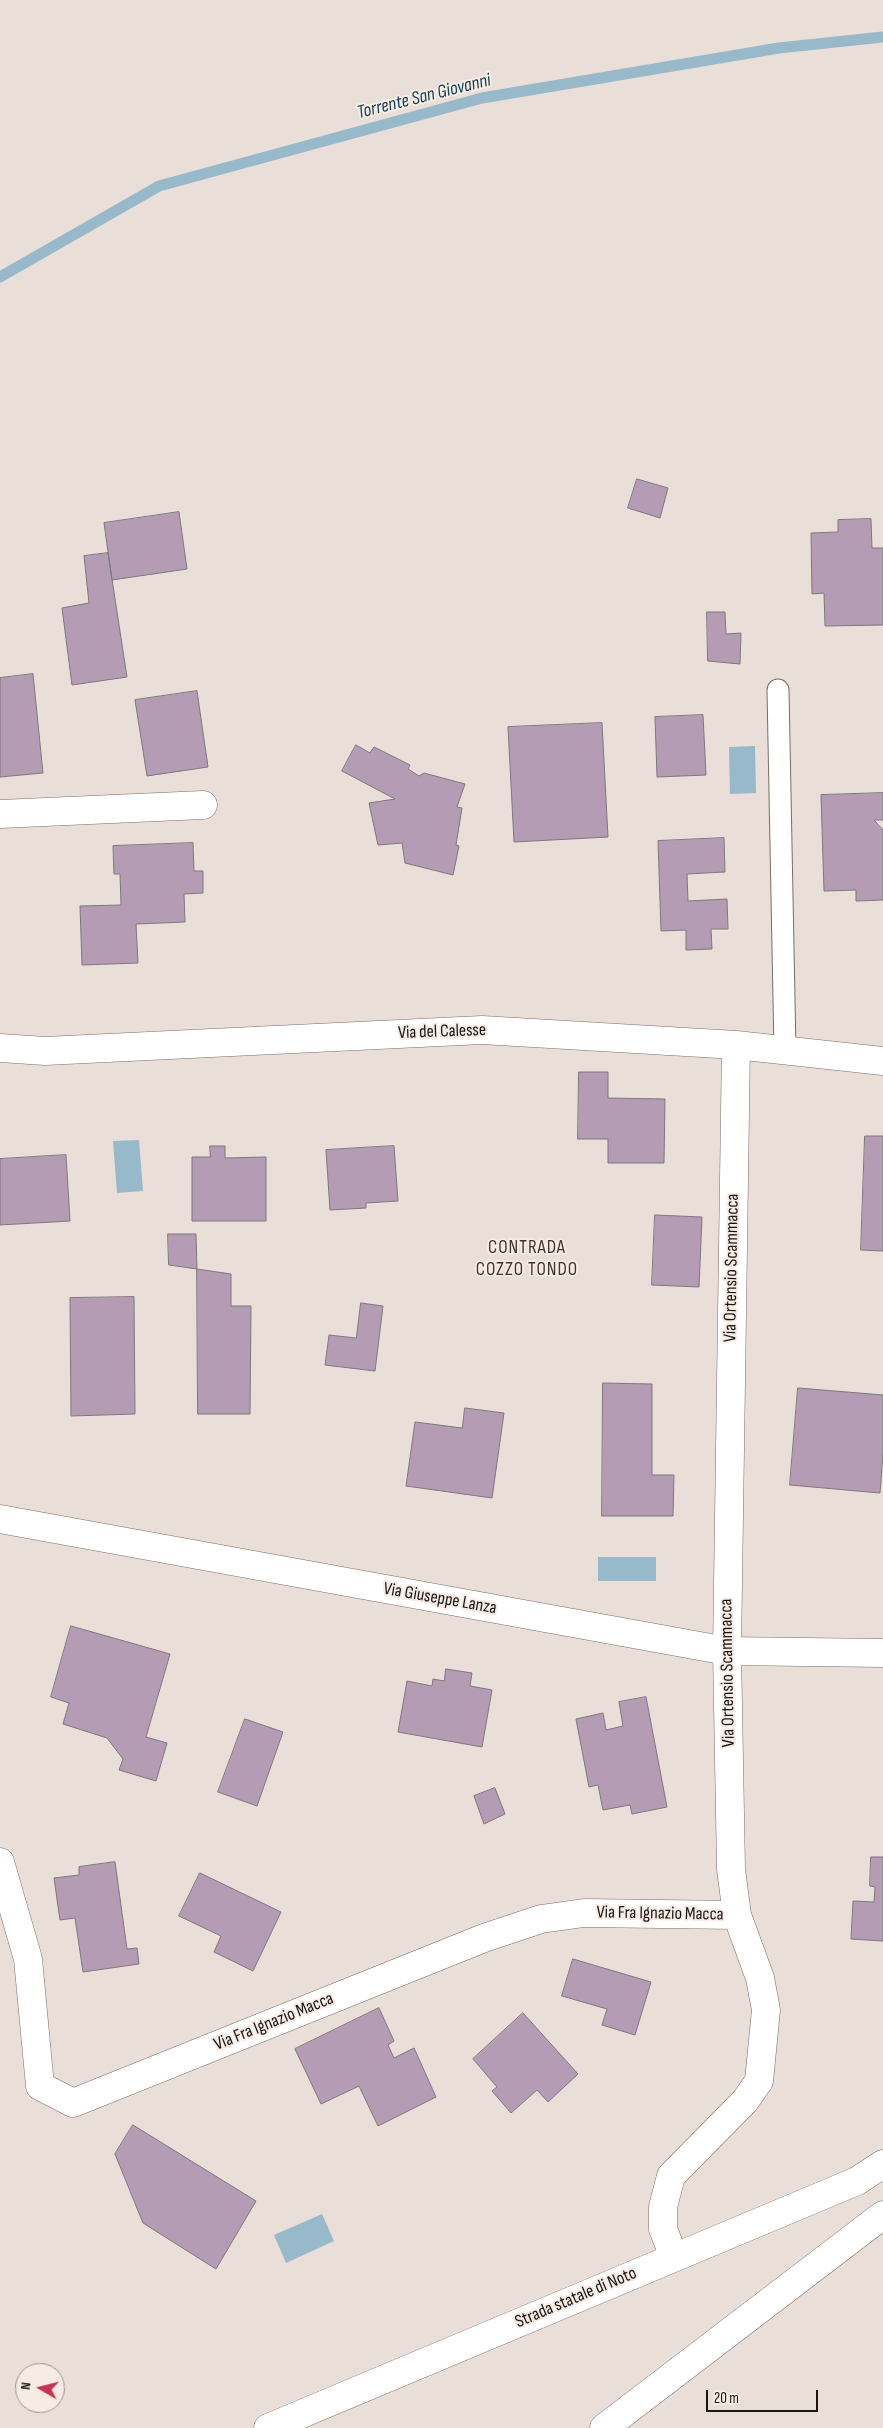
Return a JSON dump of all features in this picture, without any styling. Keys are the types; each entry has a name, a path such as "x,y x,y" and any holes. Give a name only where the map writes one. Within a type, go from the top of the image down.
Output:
{"street":[{"path":"0,814 203,805"},
{"name":"Via del Calesse","path":"0,1048 45,1051 482,1030 736,1046 883,1061"},
{"name":"Via Ortensio Scammacca","path":"674,2257 663,2229 663,2207 671,2176 745,2101 759,2081 766,2010 760,1978 737,1915 731,1869 727,1651 736,1046"},
{"name":"Via Giuseppe Lanza","path":"0,1519 727,1651 883,1654"},
{"name":"Via Fra Ignazio Macca","path":"0,1862 28,1959 40,2086 73,2103 484,1938 541,1919 584,1913 737,1915"},
{"name":"Strada statale di Noto","path":"268,2428 857,2181 883,2164"},
{"path":"604,2428 883,2215"}],"lane":[{"path":"778,690 785,1051"}],"water":[{"path":"755,746 756,793 730,794 729,747"},
{"path":"139,1140 143,1191 117,1193 113,1141"},
{"path":"598,1557 656,1557 656,1581 598,1581"},
{"path":"322,2214 334,2241 286,2263 274,2235"}],"building":[{"path":"637,479 668,488 660,518 628,508"},
{"path":"179,512 187,569 112,580 104,523"},
{"path":"871,519 872,548 883,548 883,625 825,626 824,593 812,594 811,533 838,532 838,520"},
{"path":"108,553 127,677 72,685 62,608 89,603 84,556"},
{"path":"707,612 725,612 726,634 741,633 740,664 708,661"},
{"path":"33,674 43,773 0,777 0,678"},
{"path":"197,691 208,767 147,776 135,700"},
{"path":"703,715 706,775 657,777 655,717"},
{"path":"602,723 608,837 514,842 508,727"},
{"path":"356,745 370,753 374,747 410,765 408,769 419,776 424,773 465,784 457,807 462,808 456,845 459,846 453,875 405,863 402,843 378,845 369,803 395,799 342,771"},
{"path":"883,793 883,820 874,820 883,830 883,900 856,901 856,890 824,891 821,795"},
{"path":"724,838 725,872 687,874 688,901 727,899 728,929 711,929 712,949 686,950 686,930 661,931 658,841"},
{"path":"193,843 194,871 203,871 203,893 184,894 185,922 136,924 138,963 82,965 80,906 121,905 120,874 114,874 113,846"},
{"path":"579,1072 608,1072 608,1098 665,1099 664,1163 608,1163 608,1139 578,1139"},
{"path":"865,1136 883,1136 883,1251 861,1250"},
{"path":"210,1146 225,1146 225,1158 266,1157 266,1221 192,1221 192,1157 210,1157"},
{"path":"394,1146 398,1201 366,1203 366,1208 330,1210 326,1150"},
{"path":"66,1155 70,1221 0,1225 0,1159"},
{"path":"655,1215 702,1217 699,1287 652,1285"},
{"path":"168,1234 196,1234 197,1269 169,1265"},
{"path":"197,1269 231,1274 231,1306 251,1306 250,1414 198,1414"},
{"path":"134,1297 135,1414 71,1416 70,1298"},
{"path":"361,1303 383,1306 375,1371 325,1365 329,1335 356,1338"},
{"path":"603,1383 652,1384 652,1475 674,1475 673,1516 602,1516"},
{"path":"798,1388 883,1395 883,1454 880,1493 790,1485"},
{"path":"465,1408 504,1413 492,1498 406,1486 415,1422 462,1428"},
{"path":"71,1626 170,1654 146,1737 167,1743 156,1781 119,1770 123,1759 107,1738 63,1724 69,1703 51,1697"},
{"path":"446,1669 472,1673 470,1686 492,1690 482,1747 398,1732 407,1681 432,1686 433,1679 444,1681"},
{"path":"646,1697 667,1807 632,1814 630,1805 603,1810 598,1785 589,1787 576,1719 603,1713 606,1730 623,1726 619,1702"},
{"path":"245,1719 283,1732 257,1806 218,1792"},
{"path":"495,1788 505,1814 484,1824 474,1796"},
{"path":"871,1857 883,1857 883,1941 851,1939 853,1901 874,1902 875,1887 870,1886"},
{"path":"115,1862 127,1949 137,1948 139,1964 83,1972 75,1918 60,1920 54,1878 79,1875 79,1867"},
{"path":"200,1873 281,1912 253,1971 214,1952 221,1936 179,1916"},
{"path":"573,1959 651,1982 635,2035 602,2025 607,2009 562,1996"},
{"path":"379,2008 394,2041 388,2045 394,2058 414,2048 436,2097 378,2126 359,2086 321,2104 295,2049"},
{"path":"523,2013 578,2074 548,2102 537,2090 511,2113 492,2091 497,2087 473,2059"},
{"path":"133,2125 256,2201 216,2269 143,2223 115,2154"}],"waterway":[{"name":"Torrente San Giovanni","path":"0,277 159,186 482,98 779,48 883,37"}],"district":[{"name":"CONTRADA COZZO TONDO","path":"527,1259"}]}
